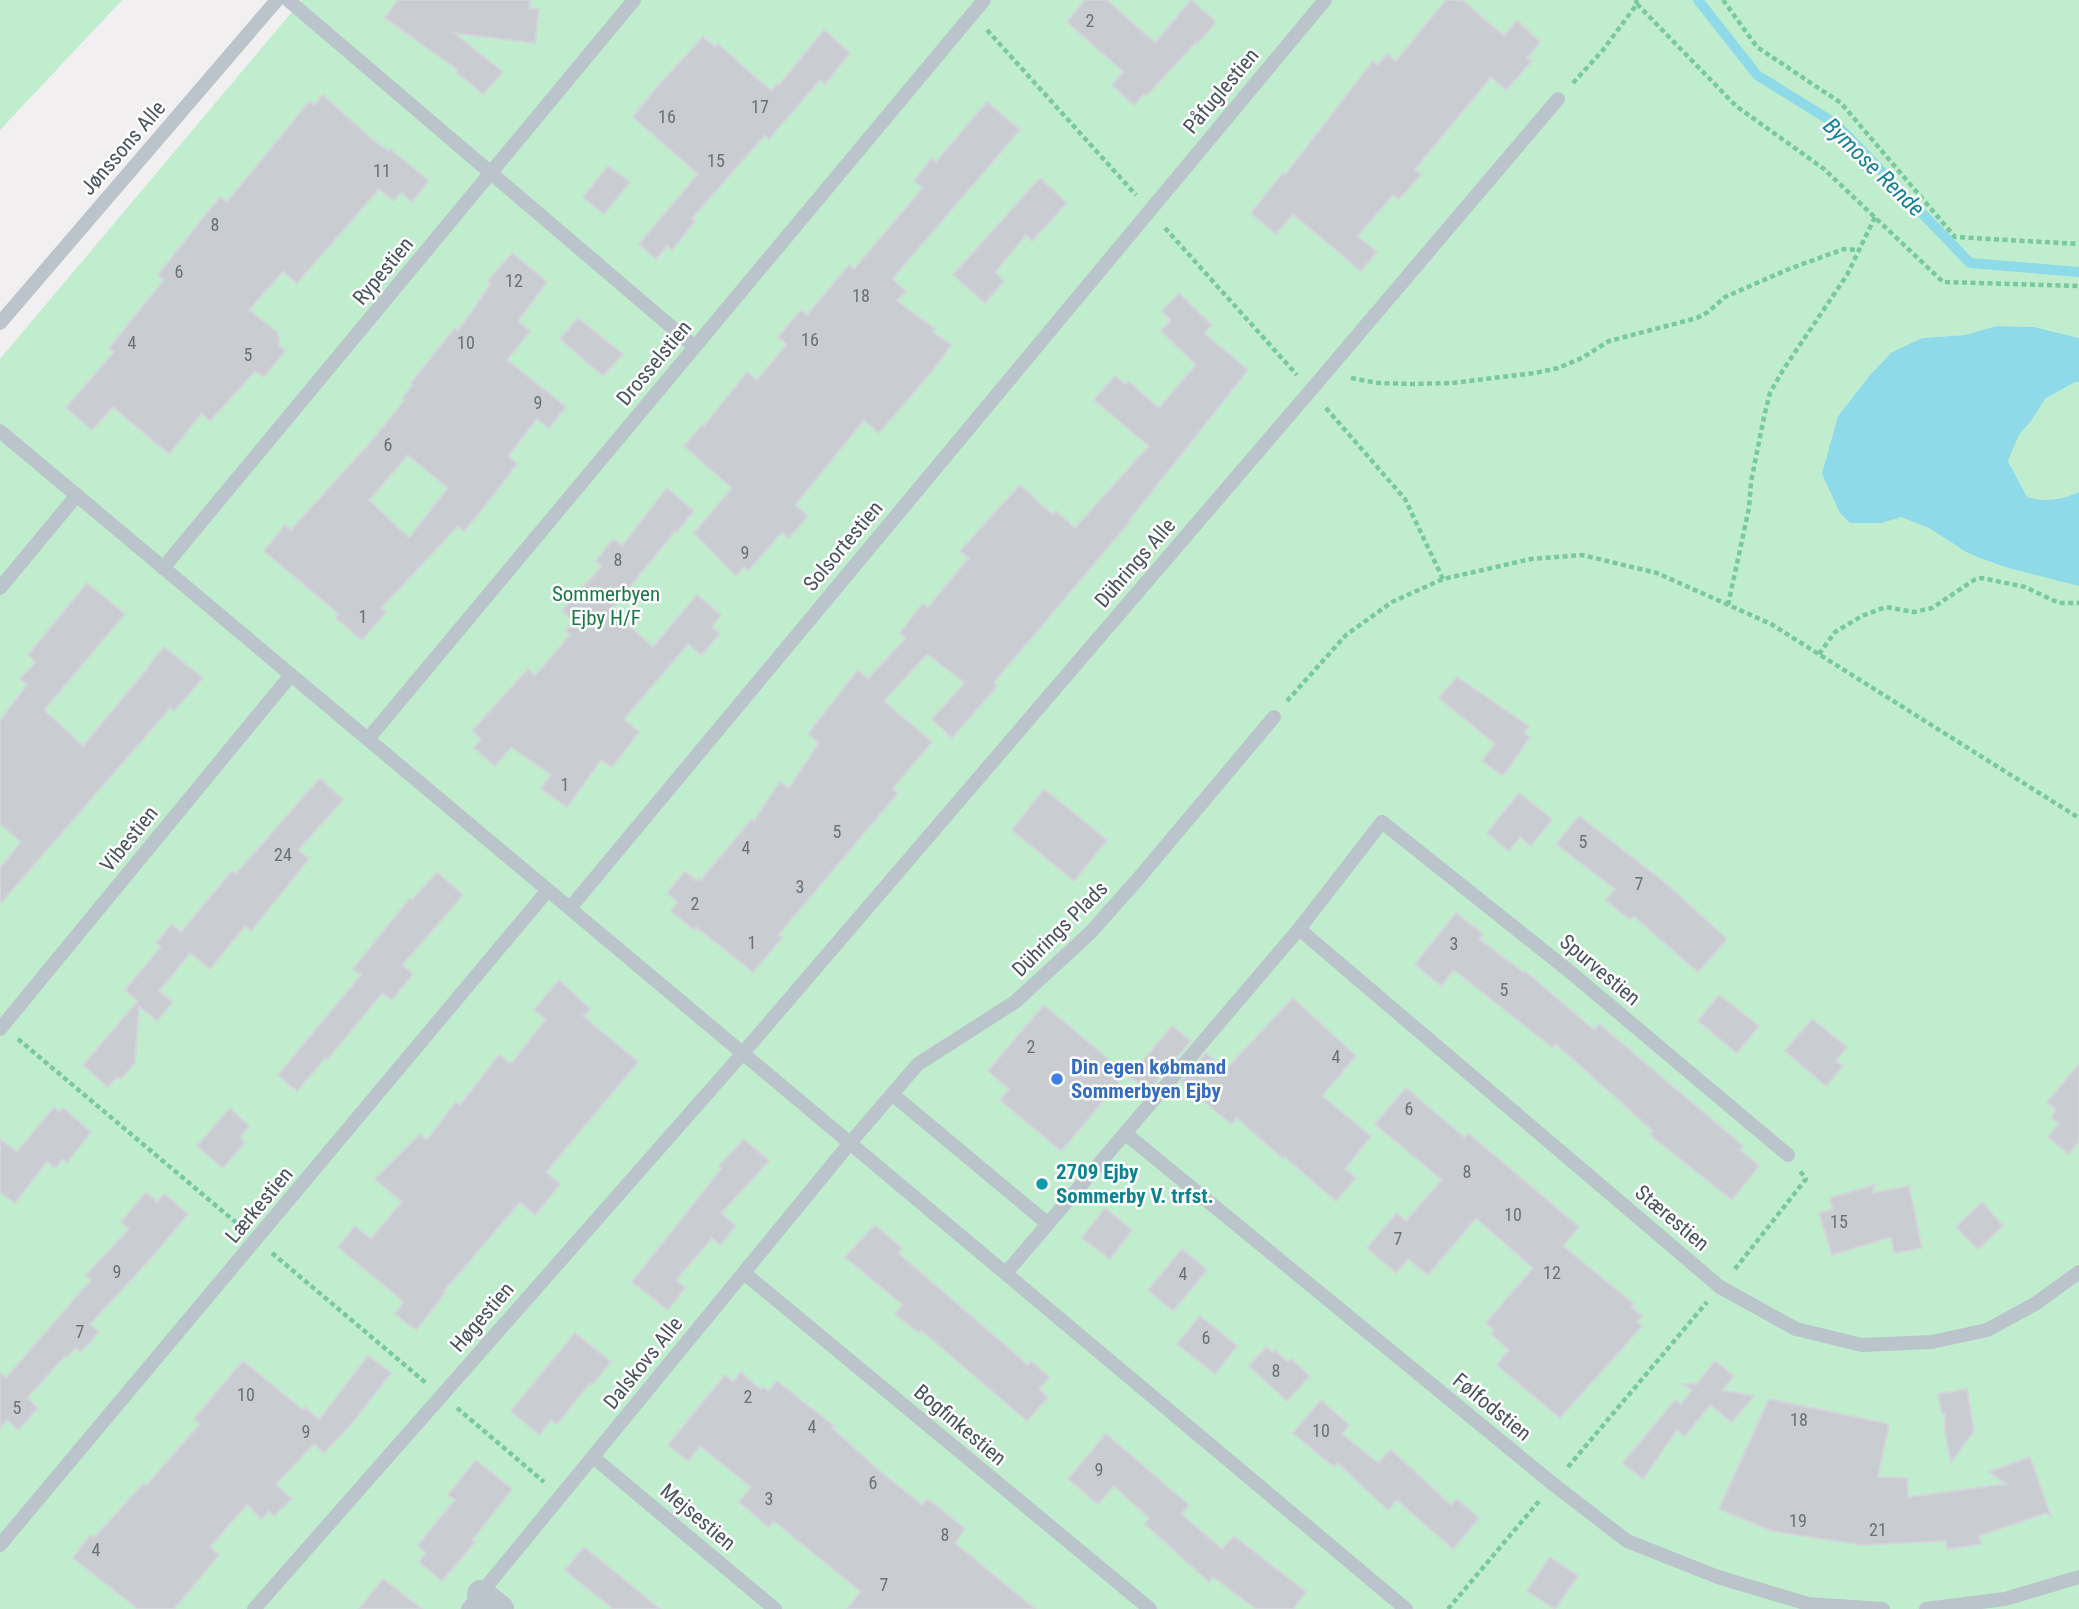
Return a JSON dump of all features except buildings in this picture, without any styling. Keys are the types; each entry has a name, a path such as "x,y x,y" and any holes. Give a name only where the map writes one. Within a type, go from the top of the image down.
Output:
{"lane":[{"name":"Jønssons Alle","path":"0,323 277,0"},
{"path":"288,0 695,347"},
{"name":"Rypestien","path":"163,568 634,0"},
{"name":"Drosselstien","path":"368,739 984,0"},
{"name":"Påfuglestien","path":"1149,210 1325,0"},
{"name":"Dührings Alle","path":"743,1053 1558,99"},
{"name":"Solsortestien","path":"570,908 1149,210"},
{"path":"0,431 1406,1609"},
{"path":"0,588 77,495"},
{"name":"Vibestien","path":"1,1028 291,675"},
{"name":"Dührings Plads","path":"850,1143 918,1064 1015,1002 1090,933 1274,717"},
{"name":"Spurvestien","path":"1299,929 1382,822 1569,971 1788,1155"},
{"name":"Lærkestien","path":"0,1545 548,890"},
{"path":"1006,1273 1299,929"},
{"name":"Stærestien","path":"1299,929 1720,1287 1796,1329 1862,1345 1932,1342 1987,1330 2035,1304 2079,1272"},
{"name":"Høgestien","path":"254,1609 743,1053"},
{"path":"892,1094 1048,1224"},
{"name":"Følfodstien","path":"1126,1134 1553,1484 1627,1541 1718,1577 1808,1604 1883,1609"},
{"name":"Dalskovs Alle","path":"483,1604 561,1496 850,1143"},
{"name":"Bogfinkestien","path":"744,1273 1150,1609"},
{"name":"Mejsestien","path":"593,1457 775,1609"},
{"path":"1926,1609 2005,1600 2079,1577"}],"path":[{"path":"1723,0 1757,47 1841,103 1955,237 2079,244"},
{"path":"1558,99 1603,50 1637,2 1736,106 1825,169 1943,282 2079,286"},
{"path":"973,14 1311,390 1405,499 1443,579"},
{"path":"1728,605 1749,508 1763,417 1770,393 1832,298 1875,217"},
{"path":"1327,372 1378,383 1411,384 1452,383 1558,368 1582,358 1609,341 1697,318 1725,297 1789,269 1844,249 1858,250"},
{"path":"1274,717 1346,635 1392,602 1443,579 1531,559 1582,555 1657,573 1771,624 2079,818"},
{"path":"1819,654 1835,632 1861,616 1886,607 1914,612 1932,608 1974,580 1982,578 2025,587 2059,603 2079,603"},
{"path":"1,1028 561,1496"},
{"path":"1448,1609 1720,1287 1806,1179 1788,1155"}],"green space":[{"path":"0,0 122,0 0,130"},
{"name":"Sommerbyen Ejby H/F","path":"302,0 2079,0 2079,338 2034,327 1996,326 1965,335 1922,338 1892,352 1838,416 1882,523 1900,517 1911,519 1982,559 2079,586 2079,1609 0,1609 0,359"},
{"path":"2079,382 2079,492 2054,499 2027,497 2008,461 2019,435 2045,399"}],"water":[{"path":"1996,326 2034,327 2079,338 2079,382 2045,399 2019,435 2008,461 2027,497 2054,499 2079,492 2079,586 1980,558 1929,528 1901,517 1882,523 1850,523 1840,513 1822,474 1838,416 1892,352 1922,338 1965,335"}],"waterway":[{"name":"Bymose Rende","path":"1698,0 1757,75 1836,124 1970,263 2079,272"}],"place":[{"name":"Din egen købmand Sommerbyen Ejby","path":"1057,1079"},
{"name":"2709 Ejby Sommerby V. trfst.","path":"1042,1184"}]}
